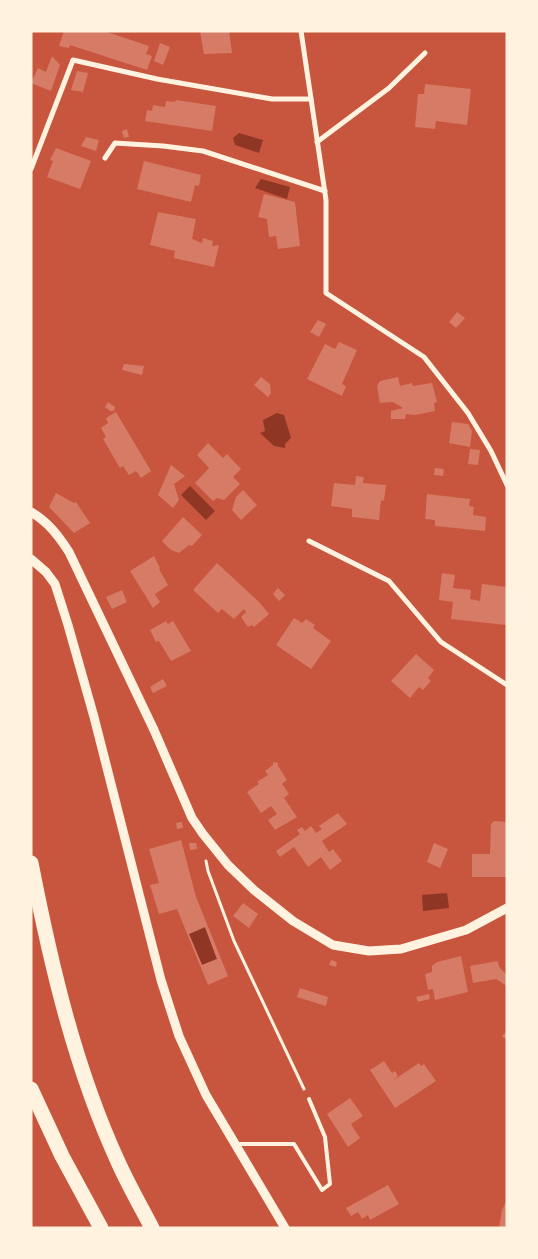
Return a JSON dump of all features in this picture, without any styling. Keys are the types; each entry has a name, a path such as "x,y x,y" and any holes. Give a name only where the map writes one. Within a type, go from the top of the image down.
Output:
{"highway":[{"path":"31,863 58,989 73,1041 119,1164 152,1228"},
{"path":"31,1089 62,1156 101,1228"}],"street":[{"path":"301,31 326,200 326,293 424,357 468,413 492,451 507,485"},
{"path":"317,142 389,88 425,53"},
{"path":"31,169 73,60 157,79 272,99 311,99"},
{"path":"105,158 115,143 203,151 325,191"},
{"path":"31,512 46,522 59,536 69,552 154,730 192,818 228,865 254,890 293,921 333,945 369,951 401,949 466,930 507,908"},
{"path":"309,541 389,581 441,642 507,685"},
{"path":"31,559 46,572 55,584 71,634 161,980 179,1036 206,1096 285,1228"},
{"path":"31,564 46,572"}],"lane":[{"path":"236,1144 294,1144 322,1190 330,1184 325,1137 308,1099"}],"path":[{"path":"203,834 208,871 234,941 308,1099"}],"shaded area":[{"path":"239,133 263,140 259,153 235,145 233,138"},
{"path":"261,179 290,187 287,199 255,188"},
{"path":"277,413 284,415 291,438 285,444 285,448 274,446 260,433 265,431 263,420"},
{"path":"190,486 215,511 206,520 181,495"},
{"path":"447,893 449,908 423,911 422,895"},
{"path":"205,927 217,959 202,965 189,934"}],"building":[{"path":"64,31 104,31 149,46 146,54 152,56 147,70 70,45 69,48 59,46"},
{"path":"200,31 229,31 232,53 204,54"},
{"path":"160,43 170,47 163,65 154,61"},
{"path":"52,56 60,65 51,91 31,83 38,68 46,72"},
{"path":"77,71 88,73 83,92 71,90"},
{"path":"425,84 471,89 467,125 436,121 435,129 415,127 418,94 424,94"},
{"path":"176,100 216,106 212,131 145,121 147,110 152,111 153,105 165,107 166,101 175,102"},
{"path":"127,129 129,137 124,138 122,131"},
{"path":"86,137 99,140 96,151 81,146"},
{"path":"56,148 91,161 80,189 47,177 53,161 50,160"},
{"path":"144,161 201,175 199,186 195,185 191,202 137,189"},
{"path":"264,194 295,202 300,246 278,249 276,236 269,237 267,219 258,217"},
{"path":"158,212 196,219 192,239 202,243 203,238 213,241 212,246 219,245 214,267 174,258 175,251 150,245"},
{"path":"457,312 465,318 456,328 449,322"},
{"path":"318,320 326,324 319,337 310,332"},
{"path":"339,342 357,350 342,384 346,386 342,396 307,379 325,344 335,349"},
{"path":"124,364 144,366 142,375 122,370"},
{"path":"261,377 270,384 271,393 268,397 254,385"},
{"path":"398,377 400,386 412,383 413,386 432,383 437,402 434,403 435,411 415,415 406,414 405,419 391,419 391,411 403,408 393,402 380,403 377,386 380,381"},
{"path":"108,402 115,407 114,411 110,411 105,407"},
{"path":"116,412 151,471 141,478 136,471 129,475 123,466 120,468 103,439 106,437 101,428 108,423 106,418"},
{"path":"452,422 468,424 472,431 470,447 449,443"},
{"path":"208,443 223,458 227,454 241,469 233,477 240,484 224,500 217,498 213,501 195,483 209,468 197,455"},
{"path":"470,449 480,450 478,465 468,464"},
{"path":"171,465 185,476 174,484 179,500 173,508 158,495"},
{"path":"435,468 444,469 443,476 434,475"},
{"path":"356,476 364,477 363,483 386,485 384,501 381,500 379,520 352,517 352,509 331,506 334,483 355,485"},
{"path":"243,490 257,505 241,520 232,510 236,497"},
{"path":"56,493 74,503 76,502 90,523 74,533 49,507"},
{"path":"427,494 470,499 469,506 474,507 473,515 486,517 485,531 435,526 435,520 425,519"},
{"path":"183,517 202,535 192,546 189,545 179,553 171,550 162,541"},
{"path":"154,556 168,585 155,594 160,602 153,608 130,571"},
{"path":"217,563 259,602 269,614 254,627 252,625 248,627 241,617 246,612 244,609 234,619 222,609 218,613 193,590"},
{"path":"442,573 455,575 453,588 471,590 470,599 480,601 482,584 507,587 506,625 451,619 453,602 439,600"},
{"path":"278,588 285,595 279,601 273,594"},
{"path":"122,590 127,602 112,609 106,597"},
{"path":"294,618 302,623 306,619 315,625 313,628 331,641 311,669 276,645"},
{"path":"166,621 168,624 173,621 191,651 171,661 159,641 156,642 150,630"},
{"path":"416,654 434,670 428,678 431,681 423,690 419,687 410,698 391,681"},
{"path":"163,679 167,686 153,693 150,687"},
{"path":"273,762 278,763 287,780 282,784 289,794 284,798 297,817 275,830 268,820 277,814 271,806 261,813 247,792 268,775 265,771 273,765"},
{"path":"338,813 347,824 322,841 329,852 333,849 342,861 330,870 321,857 308,867 294,847 280,857 276,851 300,834 297,830 302,827 305,831 311,826 316,833 322,829 319,826"},
{"path":"494,821 507,822 507,877 472,877 472,854 490,854 491,824"},
{"path":"182,822 183,828 177,829 176,823"},
{"path":"181,840 196,897 228,976 208,985 177,909 159,914 150,885 159,883 149,849","holes":["205,927 217,959 202,965 189,934"]},
{"path":"189,843 196,843 197,849 190,850"},
{"path":"434,843 448,849 440,868 427,862"},
{"path":"243,903 258,914 249,928 233,916"},
{"path":"461,956 468,992 435,1000 433,989 428,990 425,974 432,972 432,966 437,962"},
{"path":"331,960 337,962 336,967 329,965"},
{"path":"498,961 499,967 507,975 507,986 496,979 473,983 470,966"},
{"path":"300,988 328,997 326,1006 297,997"},
{"path":"429,994 430,999 418,1002 416,997"},
{"path":"507,1030 507,1040 502,1036"},
{"path":"384,1061 392,1073 395,1071 398,1076 392,1081 419,1063 421,1066 424,1064 436,1081 395,1108 370,1070"},
{"path":"350,1098 363,1116 351,1124 360,1138 348,1147 327,1114"},
{"path":"388,1185 399,1204 370,1220 368,1215 362,1219 358,1212 351,1216 346,1208"},
{"path":"507,1199 507,1228 499,1228 502,1210"}]}
